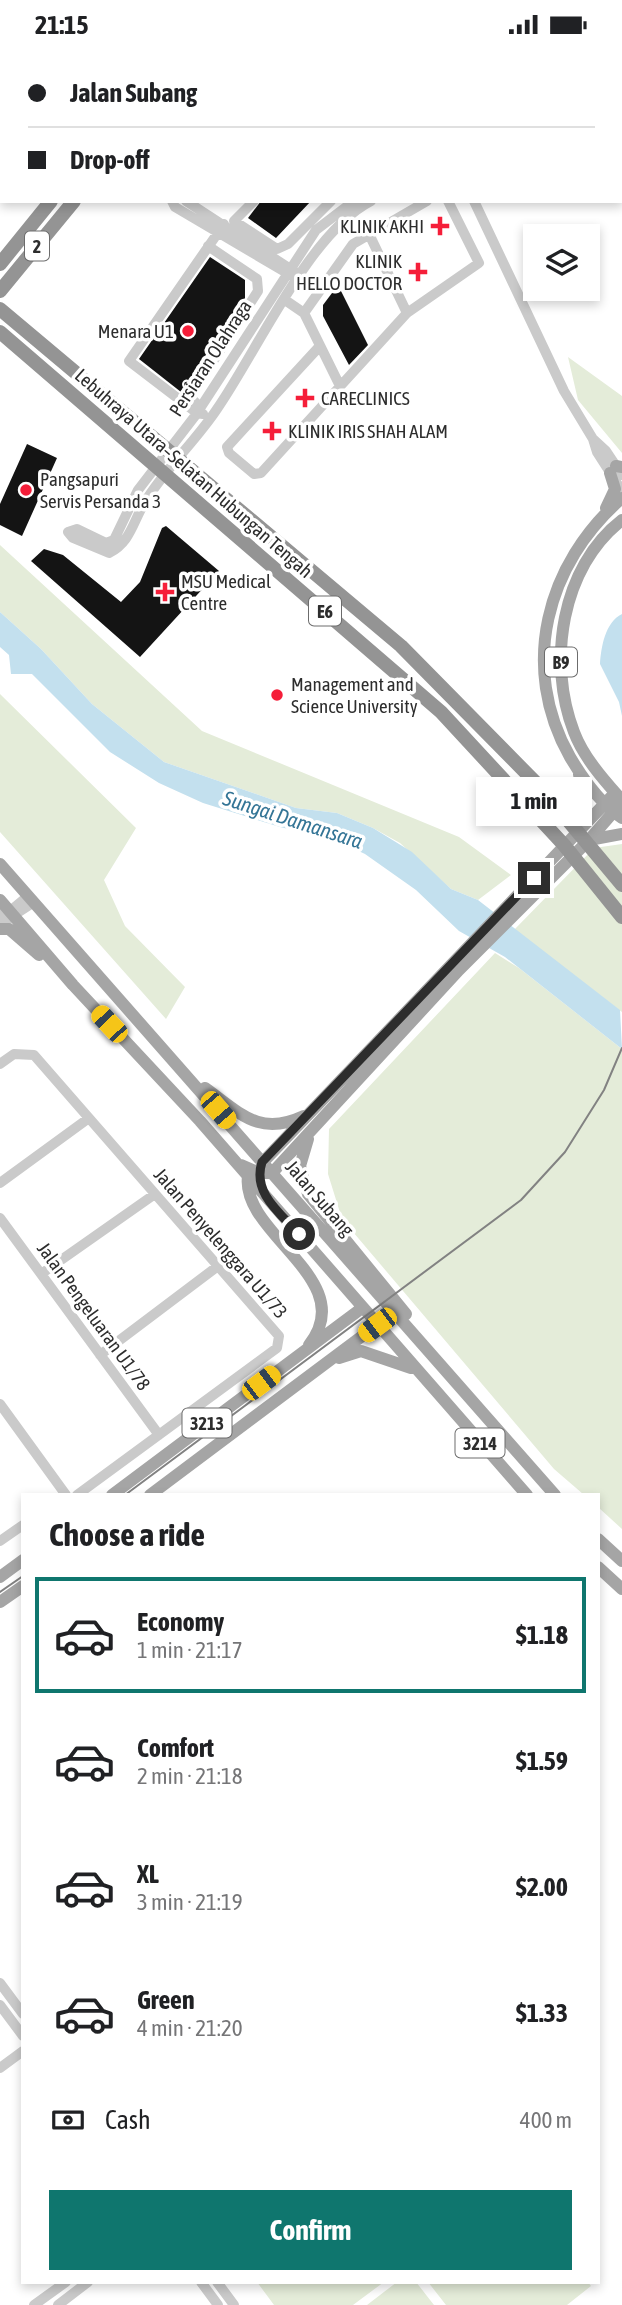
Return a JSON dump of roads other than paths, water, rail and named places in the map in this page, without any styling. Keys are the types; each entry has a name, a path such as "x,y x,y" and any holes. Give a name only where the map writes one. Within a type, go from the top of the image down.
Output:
{"highway":[{"name":"2","path":"0,264 49,203"},
{"name":"2","path":"0,291 72,203"},
{"name":"Lebuhraya Utara–Selatan Hubungan Tengah","path":"0,309 401,646 541,787 622,885"},
{"name":"Lebuhraya Utara–Selatan Hubungan Tengah","path":"0,332 441,712 565,845 622,917"}],"main road":[{"path":"600,517 613,496 617,470"},
{"name":"B9","path":"617,805 578,771 553,722 547,695 544,650 556,587 570,556 600,517 622,498"},
{"path":"617,524 622,513"},
{"name":"B9","path":"617,524 581,570 570,596 563,629 561,675 574,733 617,805"},
{"path":"578,771 583,800 580,829"},
{"path":"303,1352 315,1337 321,1315 318,1291 308,1274 250,1202 260,1171 309,1114 519,900 580,829 617,805"},
{"path":"519,900 589,841 617,805"},
{"path":"589,841 622,834"},
{"name":"Jalan Subang","path":"0,864 188,1076 260,1171 364,1279 553,1493"},
{"path":"0,900 8,914 237,1164 260,1171"},
{"path":"0,927 15,934 73,985"},
{"path":"260,1171 310,1132 455,967"},
{"path":"188,1076 258,1124 278,1126 309,1114"},
{"path":"310,1132 300,1166 308,1194 405,1312 419,1342"},
{"name":"Jalan Subang","path":"260,1171 263,1194 525,1493"},
{"path":"364,1279 379,1310 377,1325"},
{"path":"362,1308 379,1310 403,1323"},
{"name":"3213","path":"115,1493 362,1308"},
{"name":"3213","path":"153,1493 377,1325"},
{"path":"326,1363 361,1351 415,1369"},
{"path":"600,1541 622,1561"},
{"path":"0,1577 21,1561"},
{"path":"600,1569 622,1588"},
{"path":"0,1602 21,1587"}],"street":[{"path":"176,203 203,217"},
{"path":"188,203 257,279 258,291 190,397 199,410"},
{"path":"252,203 234,221 277,249 288,244 329,203"},
{"name":"Persiaran Olahraga","path":"351,203 316,230 199,410 138,490 114,540 106,543 76,529 68,532 73,538 109,553 125,543 145,502 217,410 327,236 355,209 368,203"},
{"path":"304,313 353,244 423,203"},
{"path":"319,347 227,450 257,475 407,313 479,263 449,203"},
{"path":"475,203 564,391 593,439 617,470 622,491"},
{"path":"369,234 407,313"},
{"path":"216,236 273,256 299,279"},
{"path":"216,236 288,271"},
{"path":"216,236 130,361 199,410 208,414 217,410"},
{"path":"273,256 305,246"},
{"path":"285,300 304,313 340,386"},
{"path":"0,927 8,914 31,899"},
{"name":"Jalan Penyelenggara U1/73","path":"0,1064 14,1054 34,1055 279,1336 277,1348 81,1493"},
{"path":"0,1183 89,1118"},
{"path":"41,1274 155,1193"},
{"name":"Jalan Pengeluaran U1/78","path":"0,1218 159,1435"},
{"path":"100,1355 218,1266"},
{"path":"0,1404 65,1493"},
{"path":"0,1541 21,1526"},
{"path":"0,1983 21,2011"},
{"path":"0,2005 21,2033"},
{"path":"0,2068 21,2052"},
{"path":"34,2305 63,2284"},
{"path":"58,2305 85,2284"},
{"path":"202,2284 218,2305"},
{"path":"218,2284 234,2305"}],"water":[{"name":"Sungai Damansara","path":"0,612 41,649 92,704 164,762 296,808 337,813 373,828 412,852 451,889 478,900 620,1010 622,1049 505,957 459,931 416,890 365,854 335,840 280,827 203,803 159,783 110,752 32,674 11,674 9,655 0,647"},
{"path":"622,614 622,716 619,702 600,664 608,629"}],"tram line":[{"path":"128,1493 521,1200 565,1152 604,1090 622,1048"},
{"path":"0,1592 21,1577"}],"place":[{"name":"KLINIK AKHI","path":"440,226"},
{"name":"KLINIK HELLO DOCTOR","path":"418,272"},
{"name":"Menara U1","path":"188,331"},
{"name":"CARECLINICS","path":"305,398"},
{"name":"KLINIK IRIS SHAH ALAM","path":"272,431"},
{"name":"Pangsapuri Servis Persanda 3","path":"26,490"},
{"name":"MSU Medical Centre","path":"165,592"},
{"name":"Management and Science University","path":"277,695"}]}
